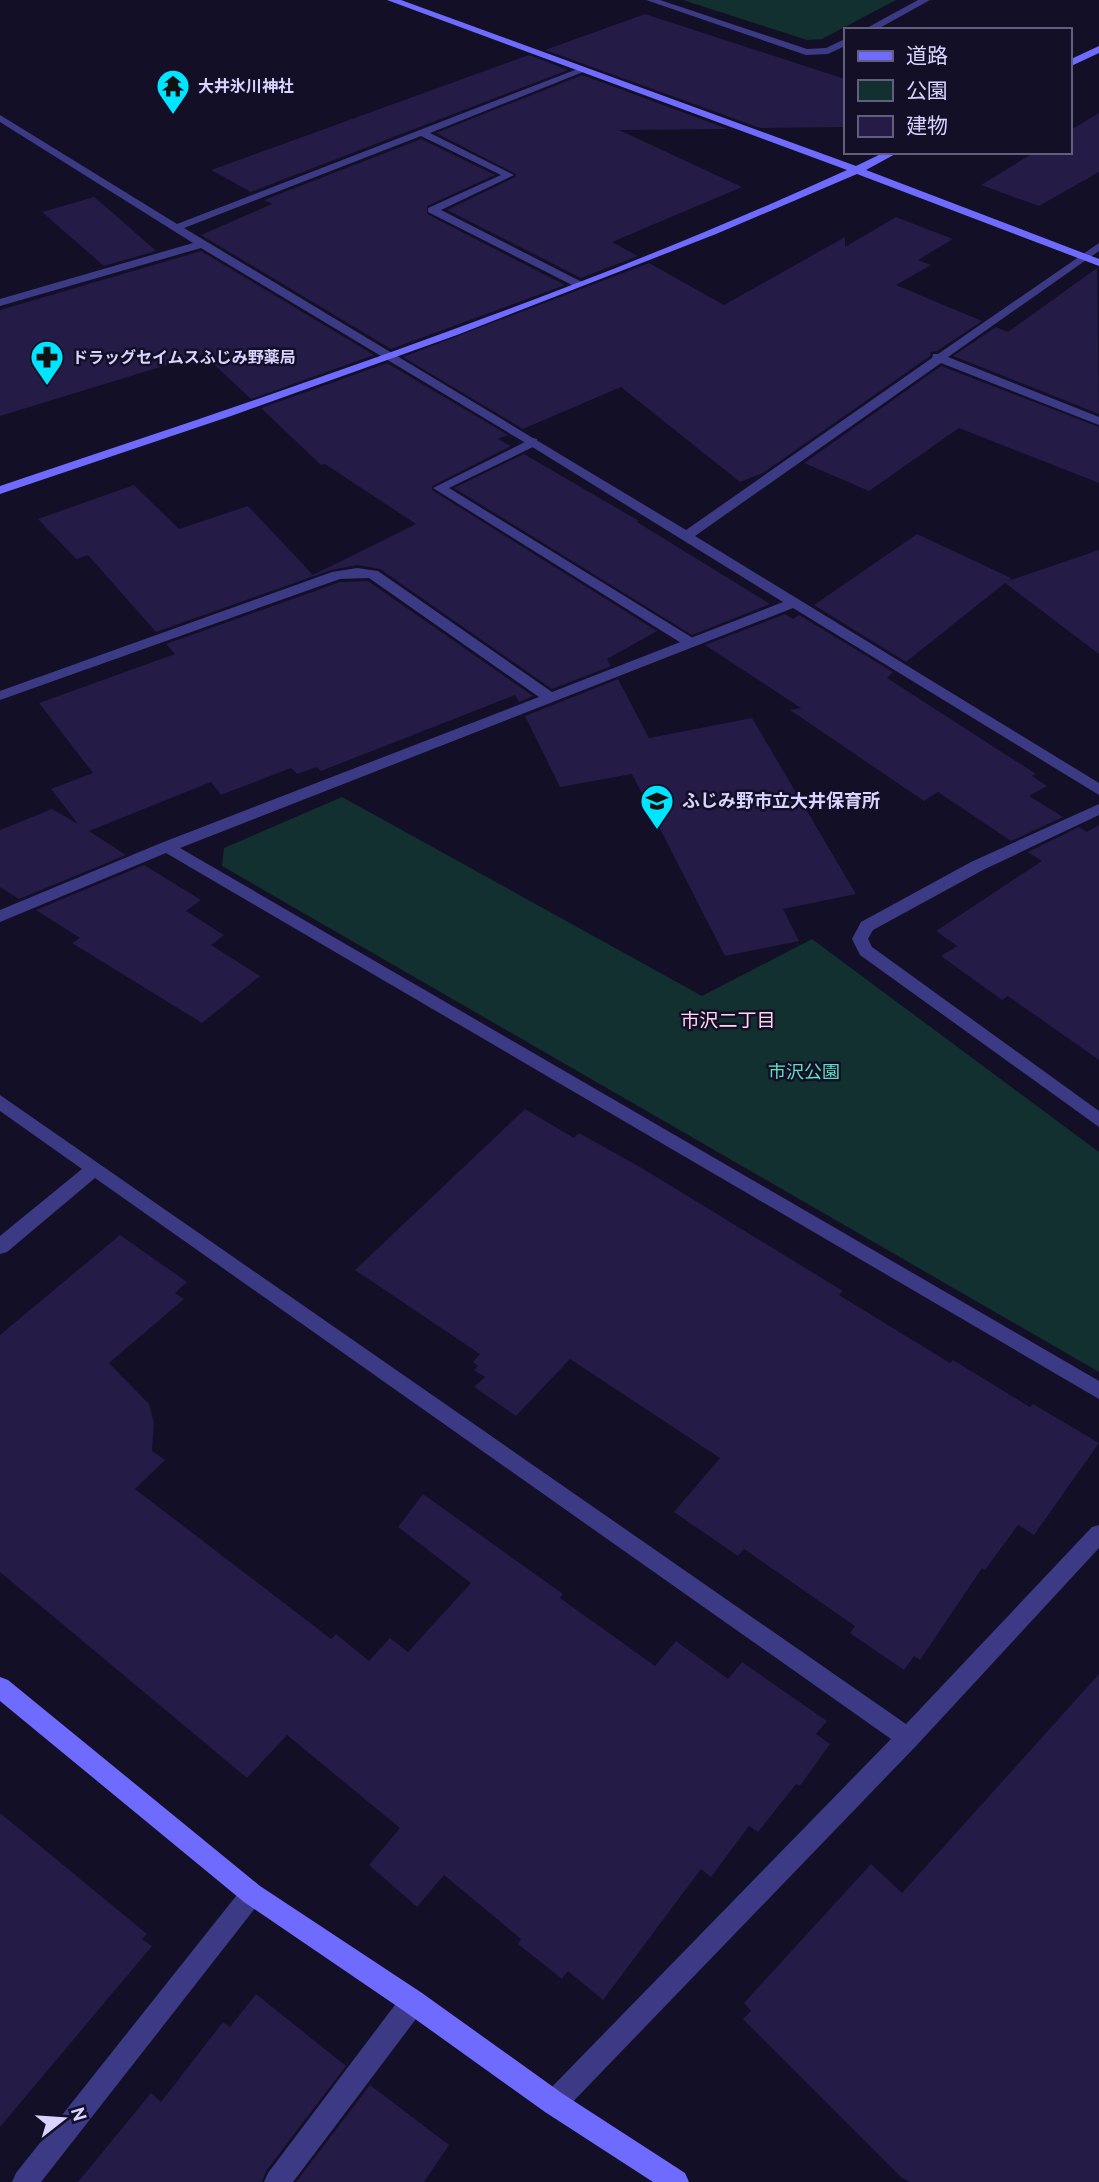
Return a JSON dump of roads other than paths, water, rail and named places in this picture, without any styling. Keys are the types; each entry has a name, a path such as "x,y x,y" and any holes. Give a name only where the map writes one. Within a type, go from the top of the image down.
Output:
{"street":[{"path":"392,0 857,170 1099,263"},
{"path":"652,0 806,52 828,51 844,43"},
{"path":"872,28 925,0"},
{"path":"1071,63 1099,49"},
{"path":"178,227 583,71"},
{"path":"0,118 178,227 201,244 533,442 1099,790"},
{"path":"423,133 509,175 432,210 578,284"},
{"path":"0,490 389,357 578,284 857,170 890,154"},
{"path":"0,303 201,244"},
{"path":"686,536 1099,246"},
{"path":"937,358 1099,421"},
{"path":"533,442 439,488 691,643"},
{"path":"0,696 337,575 357,572 373,574 551,698"},
{"path":"0,916 167,847 795,602"},
{"path":"1099,809 977,866 867,926 860,939 866,951 1099,1120"},
{"path":"167,847 1099,1391"},
{"path":"0,1102 908,1738"},
{"path":"0,1247 94,1169"},
{"path":"554,2103 908,1738 1099,1534"},
{"path":"0,1687 252,1894 413,2002 554,2103 676,2182"},
{"path":"25,2182 252,1894"},
{"path":"277,2182 413,2002"}],"place":[{"name":"大井氷川神社","path":"173,116"},
{"name":"ドラッグセイムスふじみ野薬局","path":"47,387"},
{"name":"ふじみ野市立大井保育所","path":"657,831"}],"district":[{"name":"市沢二丁目","path":"728,1020"}],"park label":[{"name":"市沢公園","path":"804,1072"}]}
